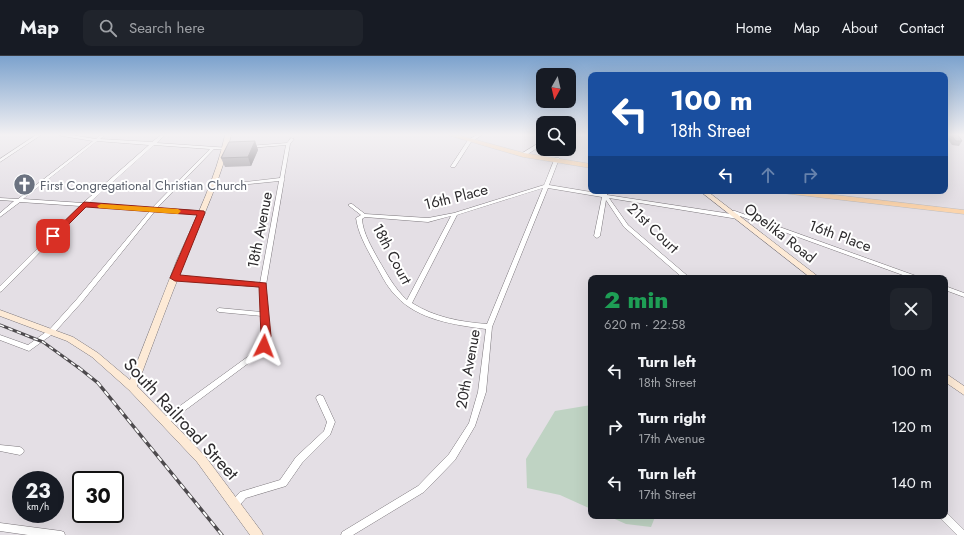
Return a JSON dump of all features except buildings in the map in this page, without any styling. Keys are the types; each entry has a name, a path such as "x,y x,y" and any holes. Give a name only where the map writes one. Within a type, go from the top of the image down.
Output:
{"main road":[{"path":"542,157 588,165"},
{"path":"818,194 964,212"}],"street":[{"path":"0,215 17,200 73,157"},
{"path":"0,290 84,205 138,157"},
{"path":"0,337 29,348 52,331 79,301 153,210 204,157"},
{"path":"132,386 202,213 211,187 225,157"},
{"name":"18th Avenue","path":"165,421 260,351 265,341 263,285 287,157"},
{"path":"453,166 459,157"},
{"name":"20th Avenue","path":"346,535 421,489 452,457 472,424 481,394 489,327 556,160"},
{"path":"211,187 283,179"},
{"path":"545,186 588,191"},
{"name":"16th Place","path":"364,215 428,220 455,214 545,186"},
{"path":"597,236 605,194"},
{"name":"21st Court","path":"606,194 626,226 683,275"},
{"path":"610,194 738,218"},
{"name":"Opelika Road","path":"709,194 810,275"},
{"path":"0,199 202,213"},
{"path":"350,205 364,215"},
{"name":"16th Place","path":"730,211 909,275"},
{"path":"455,214 408,304 430,315 461,323 489,327"},
{"name":"18th Court","path":"364,215 359,218 359,222 372,252 397,294 408,304"},
{"path":"175,278 263,285"},
{"path":"948,289 964,295"},
{"path":"218,310 264,314"},
{"name":"South Railroad Street","path":"0,313 52,331 83,347 132,386 201,459 257,535"},
{"path":"948,380 964,392"},
{"path":"235,504 243,495 283,483 299,460 327,433 331,422 320,398"},
{"path":"0,448 20,451"},
{"path":"947,519 963,535"},
{"path":"0,527 61,535"}],"green space":[{"path":"588,406 588,508 560,495 527,488 526,459 555,411"},
{"path":"615,519 654,519 651,527 626,524"}],"railway":[{"path":"0,325 43,342 79,368"},
{"path":"78,367 98,383 222,535"}],"slow traffic":[{"path":"101,206 178,211"}],"place":[{"name":"First Congregational Christian Church","path":"24,185"}],"route":[{"path":"53,236 84,205 202,213 175,278 219,280 263,285 266,336 264,346"}]}
